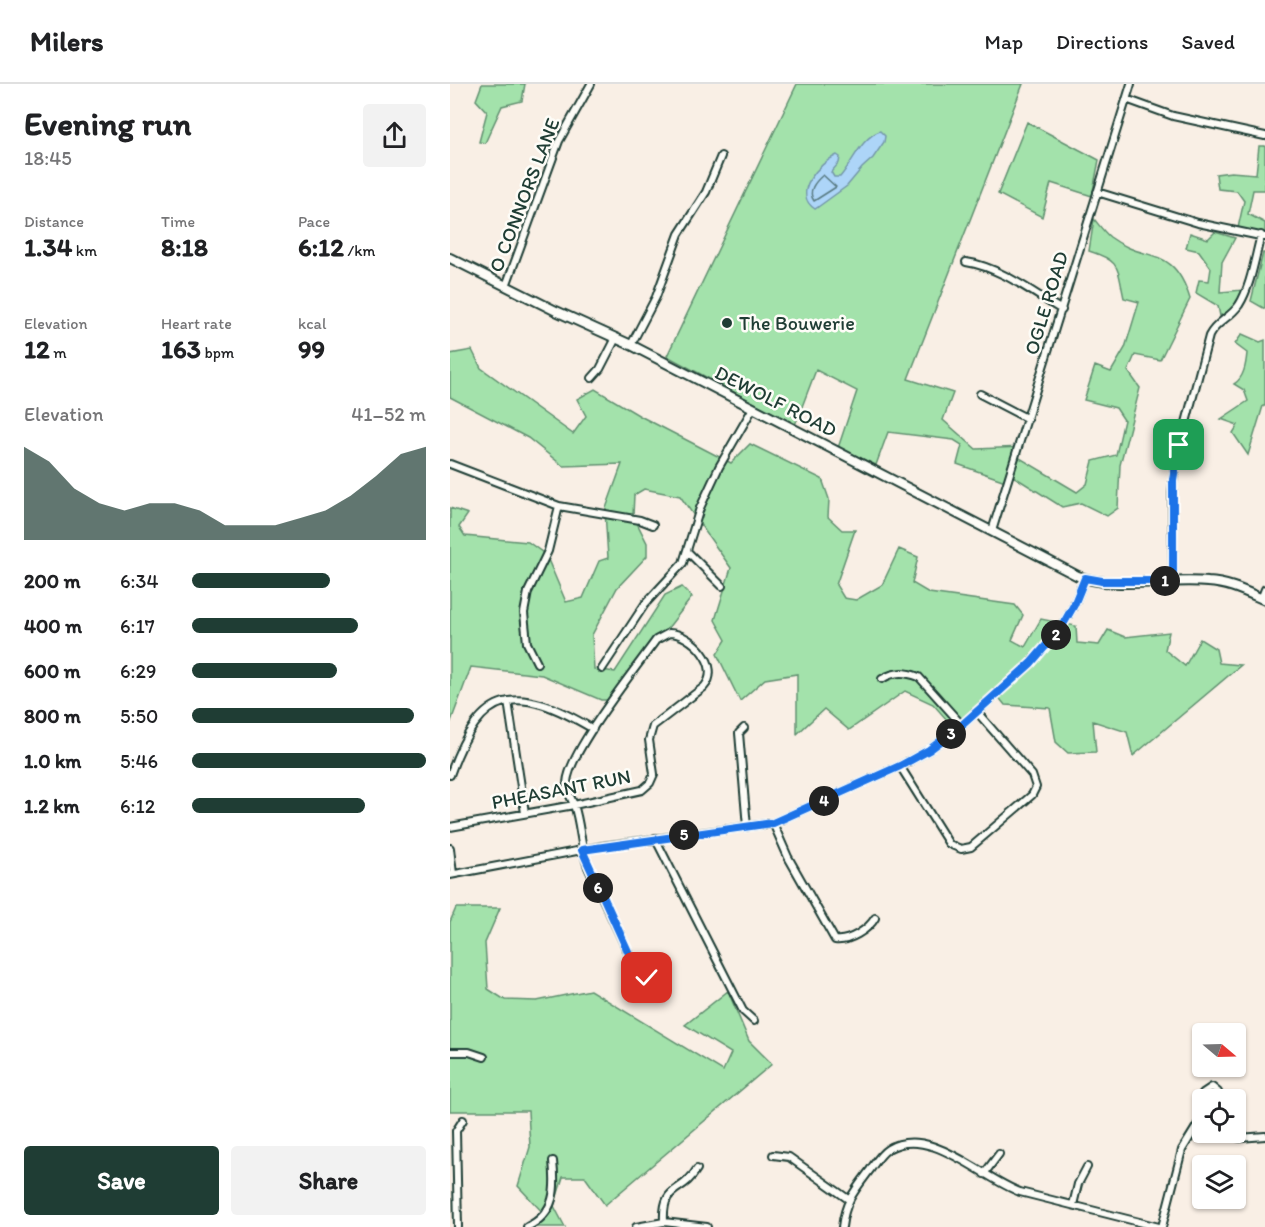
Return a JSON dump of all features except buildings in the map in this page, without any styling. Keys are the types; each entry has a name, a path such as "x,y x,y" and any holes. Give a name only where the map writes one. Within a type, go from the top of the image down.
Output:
{"main road":[{"name":"DEWOLF ROAD","path":"450,258 631,345 1085,578"},
{"path":"1085,578 1102,581 1217,583 1263,599"}],"street":[{"name":"O CONNORS LANE","path":"506,286 559,141 591,84"},
{"name":"OGLE ROAD","path":"993,531 1131,84"},
{"path":"1126,99 1173,116 1265,136"},
{"path":"631,345 656,297 679,234 706,192 722,156"},
{"path":"1097,192 1198,223 1263,236 1241,302 1232,313 1215,326 1209,336 1177,452 1172,494 1173,581"},
{"path":"966,262 976,264 1008,279 1062,310"},
{"path":"592,378 600,369 616,338"},
{"path":"980,394 1028,419"},
{"path":"602,669 645,604 683,563 700,508 719,467 753,408"},
{"path":"450,464 560,506 640,520 653,525"},
{"path":"537,663 525,633 525,603 548,551 560,506"},
{"path":"688,552 722,586"},
{"path":"450,848 451,875 655,838 773,823 900,766 929,750 962,725 1031,663 1052,640 1068,617 1085,578"},
{"path":"1263,599 1265,589"},
{"name":"PHEASANT RUN","path":"450,827 574,806 637,792 650,783 654,769 649,740 653,726 704,687 710,678 710,663 680,634 669,633 660,637 593,729"},
{"path":"882,679 891,673 909,673 918,677 962,725"},
{"path":"450,775 478,717 490,707 508,701 524,700 553,708 593,729 567,777 567,790 574,806 582,850 636,969 647,978"},
{"path":"508,701 525,813"},
{"path":"900,766 949,844 962,849 970,846 1032,795 1036,787 1032,775 977,712"},
{"path":"744,728 738,733 747,827"},
{"path":"773,823 788,857 835,940 845,940 871,926 875,918"},
{"path":"655,838 742,1011 754,1021"},
{"path":"450,1052 469,1052 484,1057"},
{"path":"458,1227 456,1131 463,1120"},
{"path":"842,1227 848,1199 878,1160 886,1150 907,1143 936,1147 954,1155 1008,1188 1160,1227 1182,1150 1192,1136"},
{"path":"1246,1138 1265,1136"},
{"path":"984,1174 999,1154"},
{"path":"773,1155 789,1157 848,1199"},
{"path":"527,1227 548,1210 556,1185 553,1161"},
{"path":"1073,1205 1078,1184 1087,1167"},
{"path":"664,1222 665,1200 671,1192 694,1176 697,1169"},
{"path":"636,1227 664,1222 707,1227"}],"green space":[{"path":"482,84 525,84 522,101 502,106 485,143 479,142 487,112 476,100"},
{"path":"797,84 1023,84 908,379 953,393 943,420 976,449 1022,447 1018,457 1077,492 1087,484 1093,461 1116,455 1124,420 1116,408 1084,400 1095,366 1111,372 1125,348 1139,302 1124,298 1118,272 1112,262 1089,251 1094,219 1108,235 1123,245 1157,257 1175,269 1190,299 1160,360 1135,355 1128,371 1140,388 1120,465 1118,508 1107,516 1081,503 1062,507 1013,476 1011,483 957,464 962,445 954,440 888,432 876,465 838,448 857,391 816,370 795,425 667,356"},
{"path":"1027,122 1099,160 1092,196 1051,183 1042,217 998,194"},
{"path":"1259,146 1265,146 1265,190 1253,190 1248,214 1265,223 1265,234 1238,228 1244,201 1237,191 1218,189 1216,174 1231,172 1256,174"},
{"path":"1215,232 1235,238 1222,262 1220,292 1243,290 1233,309 1220,316 1218,306 1196,293 1199,280 1209,281 1211,268 1199,251 1186,248 1190,233 1208,239"},
{"path":"1263,253 1265,253 1265,309 1251,301"},
{"path":"1242,334 1260,342 1265,340 1265,406 1263,406 1248,455 1233,433 1238,425 1221,419 1248,401 1244,390 1234,384 1242,374 1246,362 1247,353 1235,344"},
{"path":"472,350 481,368 573,434 586,416 577,399 595,389 640,416 731,463 750,444 822,479 829,499 828,517 842,530 855,530 836,585 844,598 856,600 882,585 899,549 918,557 912,583 929,593 1015,605 1023,615 1012,640 1025,647 1041,619 1076,626 1077,643 1099,645 1108,630 1125,637 1169,632 1165,650 1185,666 1200,639 1216,649 1219,663 1241,665 1133,756 1127,732 1093,721 1096,752 1068,753 1056,742 1050,708 1005,705 997,695 955,729 933,704 905,691 849,730 824,709 797,734 797,674 765,679 740,701 717,654 726,640 715,620 731,568 680,496 644,489 634,495 633,515 647,543 647,556 617,588 592,635 594,669 615,672 665,595 682,587 692,597 612,700 601,700 542,675 471,667 450,724 450,508 468,514 459,527 465,536 528,542 546,555 566,602 583,598 599,561 608,558 605,511 622,464 563,466 528,438 450,397 450,354"},
{"path":"456,908 500,908 485,943 488,989 505,1000 537,1001 590,990 723,1071 731,1053 685,1025 728,991 749,1041 772,1064 605,1205 585,1177 563,1177 554,1206 565,1227 532,1227 547,1217 518,1186 530,1147 528,1111 450,1111 450,922"}],"water":[{"path":"880,131 885,136 884,142 873,158 847,186 815,209 808,202 806,195 810,179 816,171 837,155 840,157 839,163 831,172 834,177 840,177 862,145 873,134"}],"place":[{"name":"The Bouwerie","path":"727,323"}],"route":[{"path":"647,978 636,969 582,850 773,823 900,766 929,750 977,712 1031,663 1052,640 1068,617 1085,578 1102,581 1173,581 1172,494 1179,445"}]}
